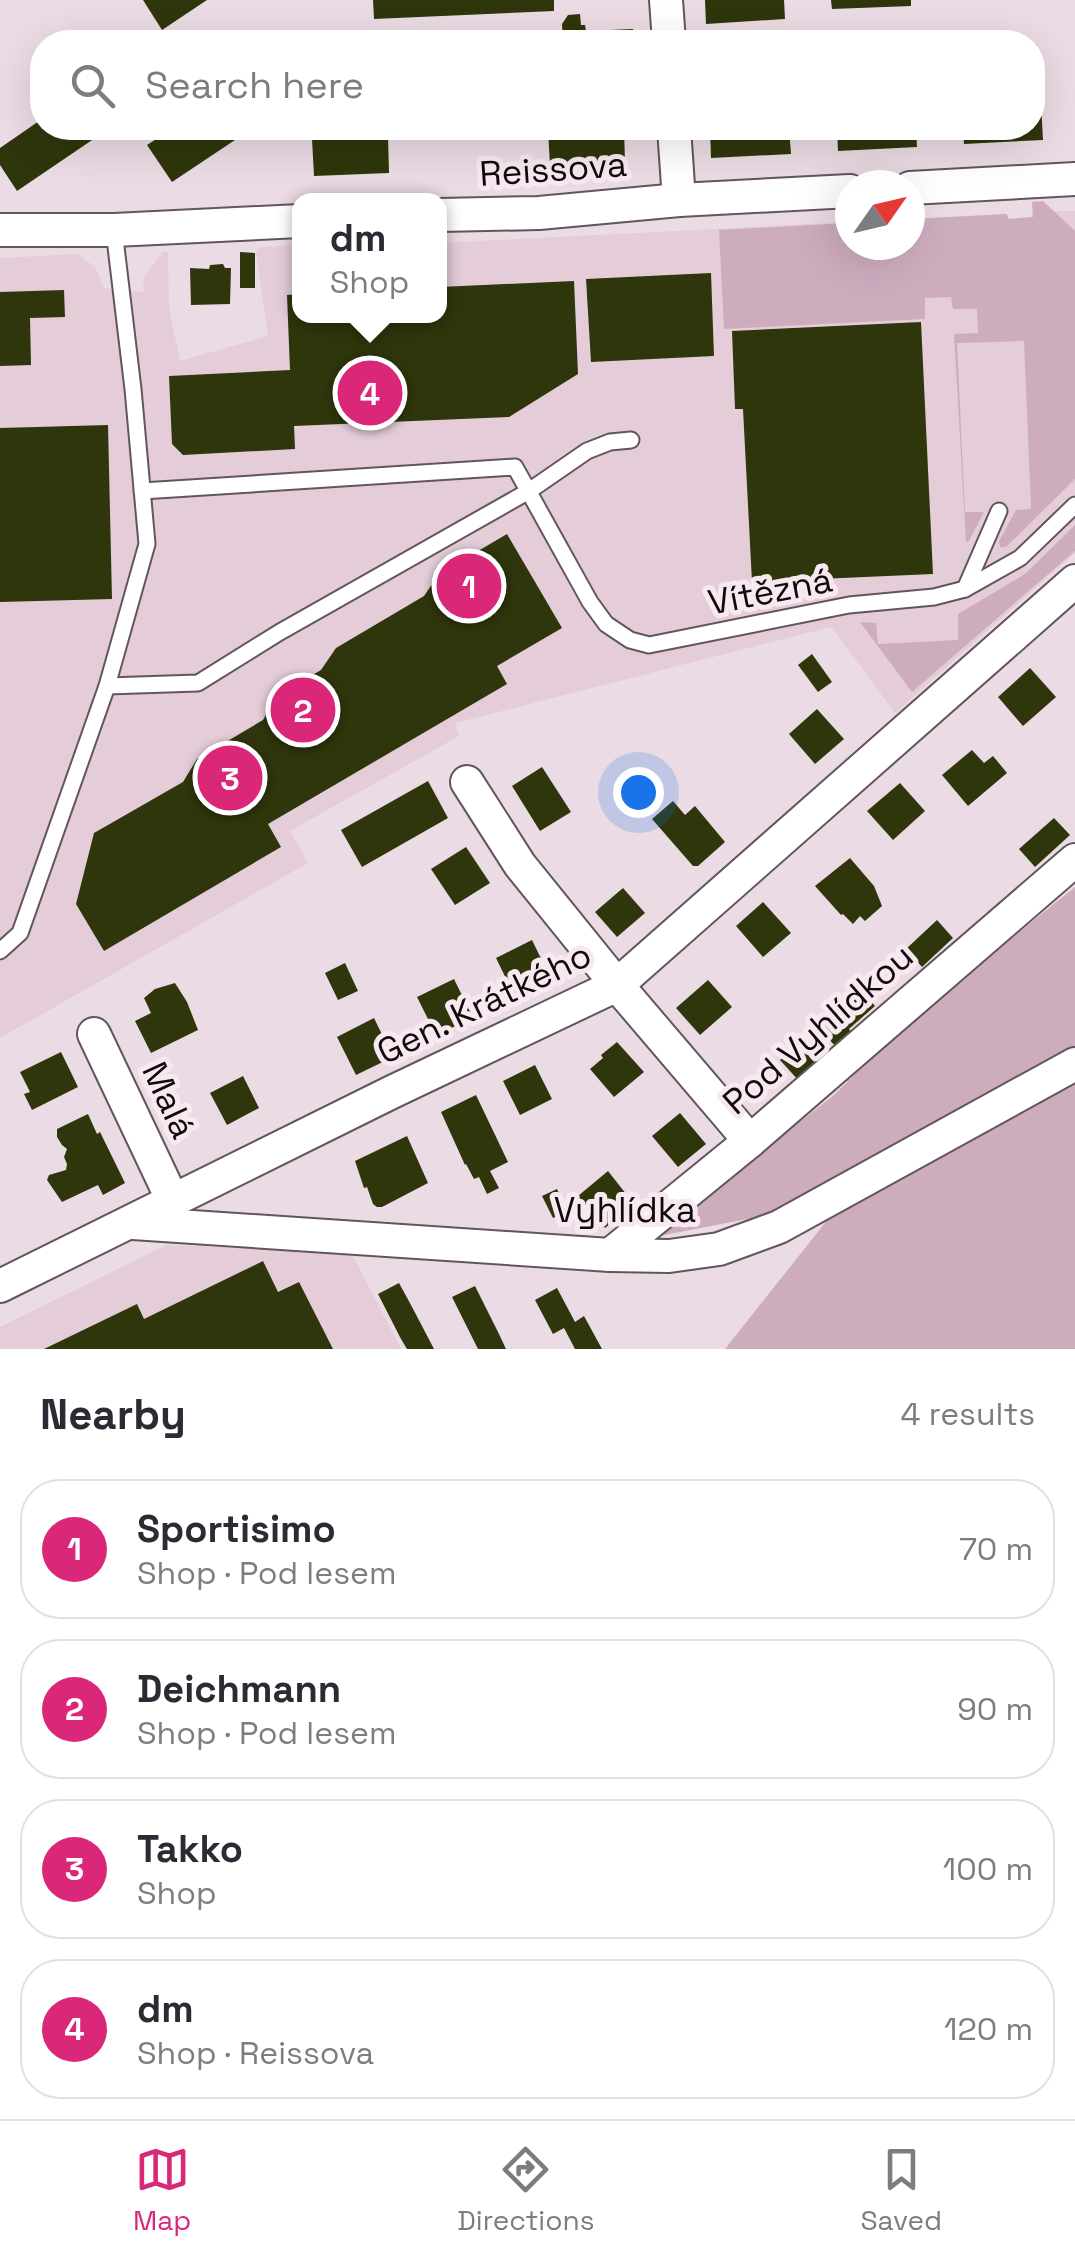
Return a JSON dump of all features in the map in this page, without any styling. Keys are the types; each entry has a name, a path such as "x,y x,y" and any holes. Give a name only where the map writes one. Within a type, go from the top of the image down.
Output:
{"street":[{"path":"666,0 667,30"},
{"path":"675,140 679,200"},
{"path":"925,187 1075,179"},
{"name":"Reissova","path":"447,215 540,213 835,192"},
{"path":"0,230 114,230 292,221"},
{"name":"Gen. Krátkého","path":"0,1286 617,985 1075,581"},
{"path":"467,782 520,865 750,1140"},
{"name":"Pod Vyhlídkou","path":"610,1255 1075,860"},
{"name":"Malá","path":"94,1034 173,1201"},
{"name":"Vyhlídka","path":"129,1222 610,1255 669,1256 719,1249 779,1228 1075,1064"}],"lane":[{"path":"0,951 20,933 107,686 146,544 114,230"},
{"path":"107,686 198,683 528,491 587,452 610,442 630,440"},
{"name":"Vítězná","path":"142,491 515,467 606,624 630,640 649,645 849,605 934,597 964,589 1020,558 1075,505"},
{"path":"964,589 999,510"}],"shaded area":[{"path":"1043,201 1075,231 1075,479 1006,547 1000,547 999,541 1016,510 1031,509 1024,341 957,343 965,512 984,512 966,542 954,334 978,333 977,309 953,309 951,297 925,298 925,319 724,329 719,230 835,224 835,260 925,260 925,218 1007,214 1008,219 1033,217 1032,202"},
{"path":"1075,211 1075,553 895,713 831,627 455,723 459,736 290,831 308,863 0,1038 0,258 77,254 95,267 104,288 144,292 143,278 163,252 168,252 169,308 180,361 268,336 256,252 260,247 292,245 292,323 447,323 447,243 835,223 835,260 925,260 925,218 1007,214 1009,219 1032,217 1032,212"},
{"path":"1075,525 1075,551 912,692 860,622 876,623 878,644 958,640 958,614 1025,574"},
{"path":"1075,887 1075,1071 794,1210 654,1237 834,1095 910,1020"},
{"path":"1075,1075 1075,1349 725,1349 840,1204"},
{"path":"166,1245 351,1252 401,1349 0,1349 0,1327"}],"building":[{"path":"143,0 207,0 162,30"},
{"path":"373,0 554,0 554,11 374,19"},
{"path":"705,0 784,0 785,19 706,24"},
{"path":"831,0 911,0 911,6 832,9"},
{"path":"580,14 586,30 562,30 568,15"},
{"path":"30,127 30,140 92,140 17,191 0,165 0,148"},
{"path":"155,140 235,140 172,182 147,145"},
{"path":"312,140 388,140 389,173 314,176"},
{"path":"549,140 624,140 625,163 550,166"},
{"path":"710,140 790,140 791,154 711,158"},
{"path":"838,140 917,140 917,147 838,151"},
{"path":"964,140 1043,140 964,144"},
{"path":"240,252 255,253 255,288 240,288"},
{"path":"210,265 231,268 230,304 191,305 190,268 209,269"},
{"path":"711,273 714,356 591,362 586,279"},
{"path":"574,281 578,374 509,417 294,426 295,449 183,455 172,444 169,376 290,370 287,295 292,295 292,323 447,323 447,287"},
{"path":"64,290 65,317 30,318 31,365 0,366 0,292"},
{"path":"921,322 933,574 752,582 743,409 735,409 732,331"},
{"path":"108,425 112,599 0,602 0,428"},
{"path":"507,534 562,628 497,666 507,684 268,824 281,847 104,951 76,904 94,833 183,782 197,759 263,720 277,696 321,670 336,648 424,596 439,574"},
{"path":"812,654 832,682 818,692 798,665"},
{"path":"1030,668 1056,697 1023,726 998,697"},
{"path":"817,709 844,739 815,764 789,734"},
{"path":"972,750 984,763 993,756 1007,773 968,806 942,775"},
{"path":"542,767 571,812 540,831 512,786"},
{"path":"428,781 448,818 362,867 341,830"},
{"path":"900,783 925,811 893,840 867,811"},
{"path":"645,786 653,796 636,812 627,801"},
{"path":"673,801 685,815 695,806 725,842 698,866 693,866 652,819"},
{"path":"1054,818 1070,835 1035,867 1019,849"},
{"path":"466,847 490,883 455,905 431,869"},
{"path":"850,858 874,886 882,906 865,921 860,916 853,924 815,886"},
{"path":"623,888 645,913 617,937 595,912"},
{"path":"763,902 791,933 763,957 736,926"},
{"path":"937,920 953,938 922,967 906,949"},
{"path":"532,940 551,979 515,997 496,958"},
{"path":"345,963 358,991 338,1000 325,973"},
{"path":"454,979 473,1018 436,1035 417,997"},
{"path":"708,980 732,1007 700,1035 676,1008"},
{"path":"175,983 198,1030 151,1053 135,1021 151,1013 144,998 155,989"},
{"path":"858,987 875,1006 849,1029 853,1034 837,1048 816,1025"},
{"path":"374,1018 393,1057 356,1075 337,1037"},
{"path":"617,1042 644,1072 614,1097 590,1069"},
{"path":"798,1044 818,1066 799,1081 780,1060"},
{"path":"61,1052 78,1087 32,1110 24,1094 30,1092 20,1072"},
{"path":"535,1065 552,1099 520,1115 503,1081"},
{"path":"243,1076 259,1108 227,1125 210,1093"},
{"path":"476,1095 508,1162 490,1171 499,1188 487,1194 479,1177 474,1179 465,1165 441,1112"},
{"path":"680,1113 706,1144 678,1167 652,1136"},
{"path":"88,1114 125,1183 103,1195 98,1185 62,1202 47,1180 49,1175 66,1170 67,1149 57,1137 57,1129"},
{"path":"407,1136 428,1183 377,1207 367,1187 364,1188 355,1161"},
{"path":"608,1171 634,1204 605,1228 578,1196"},
{"path":"557,1189 567,1211 553,1218 542,1196"},
{"path":"263,1261 278,1292 299,1282 333,1349 44,1349 137,1304 144,1319"},
{"path":"399,1283 434,1349 407,1349 401,1339 378,1294"},
{"path":"475,1286 506,1349 478,1349 452,1297"},
{"path":"557,1288 575,1322 584,1316 602,1349 575,1349 564,1328 553,1334 535,1300"}],"place":[{"name":"dm","path":"370,393"},
{"name":"Sportisimo","path":"469,586"},
{"name":"Deichmann","path":"303,710"},
{"name":"Takko","path":"230,778"}]}
